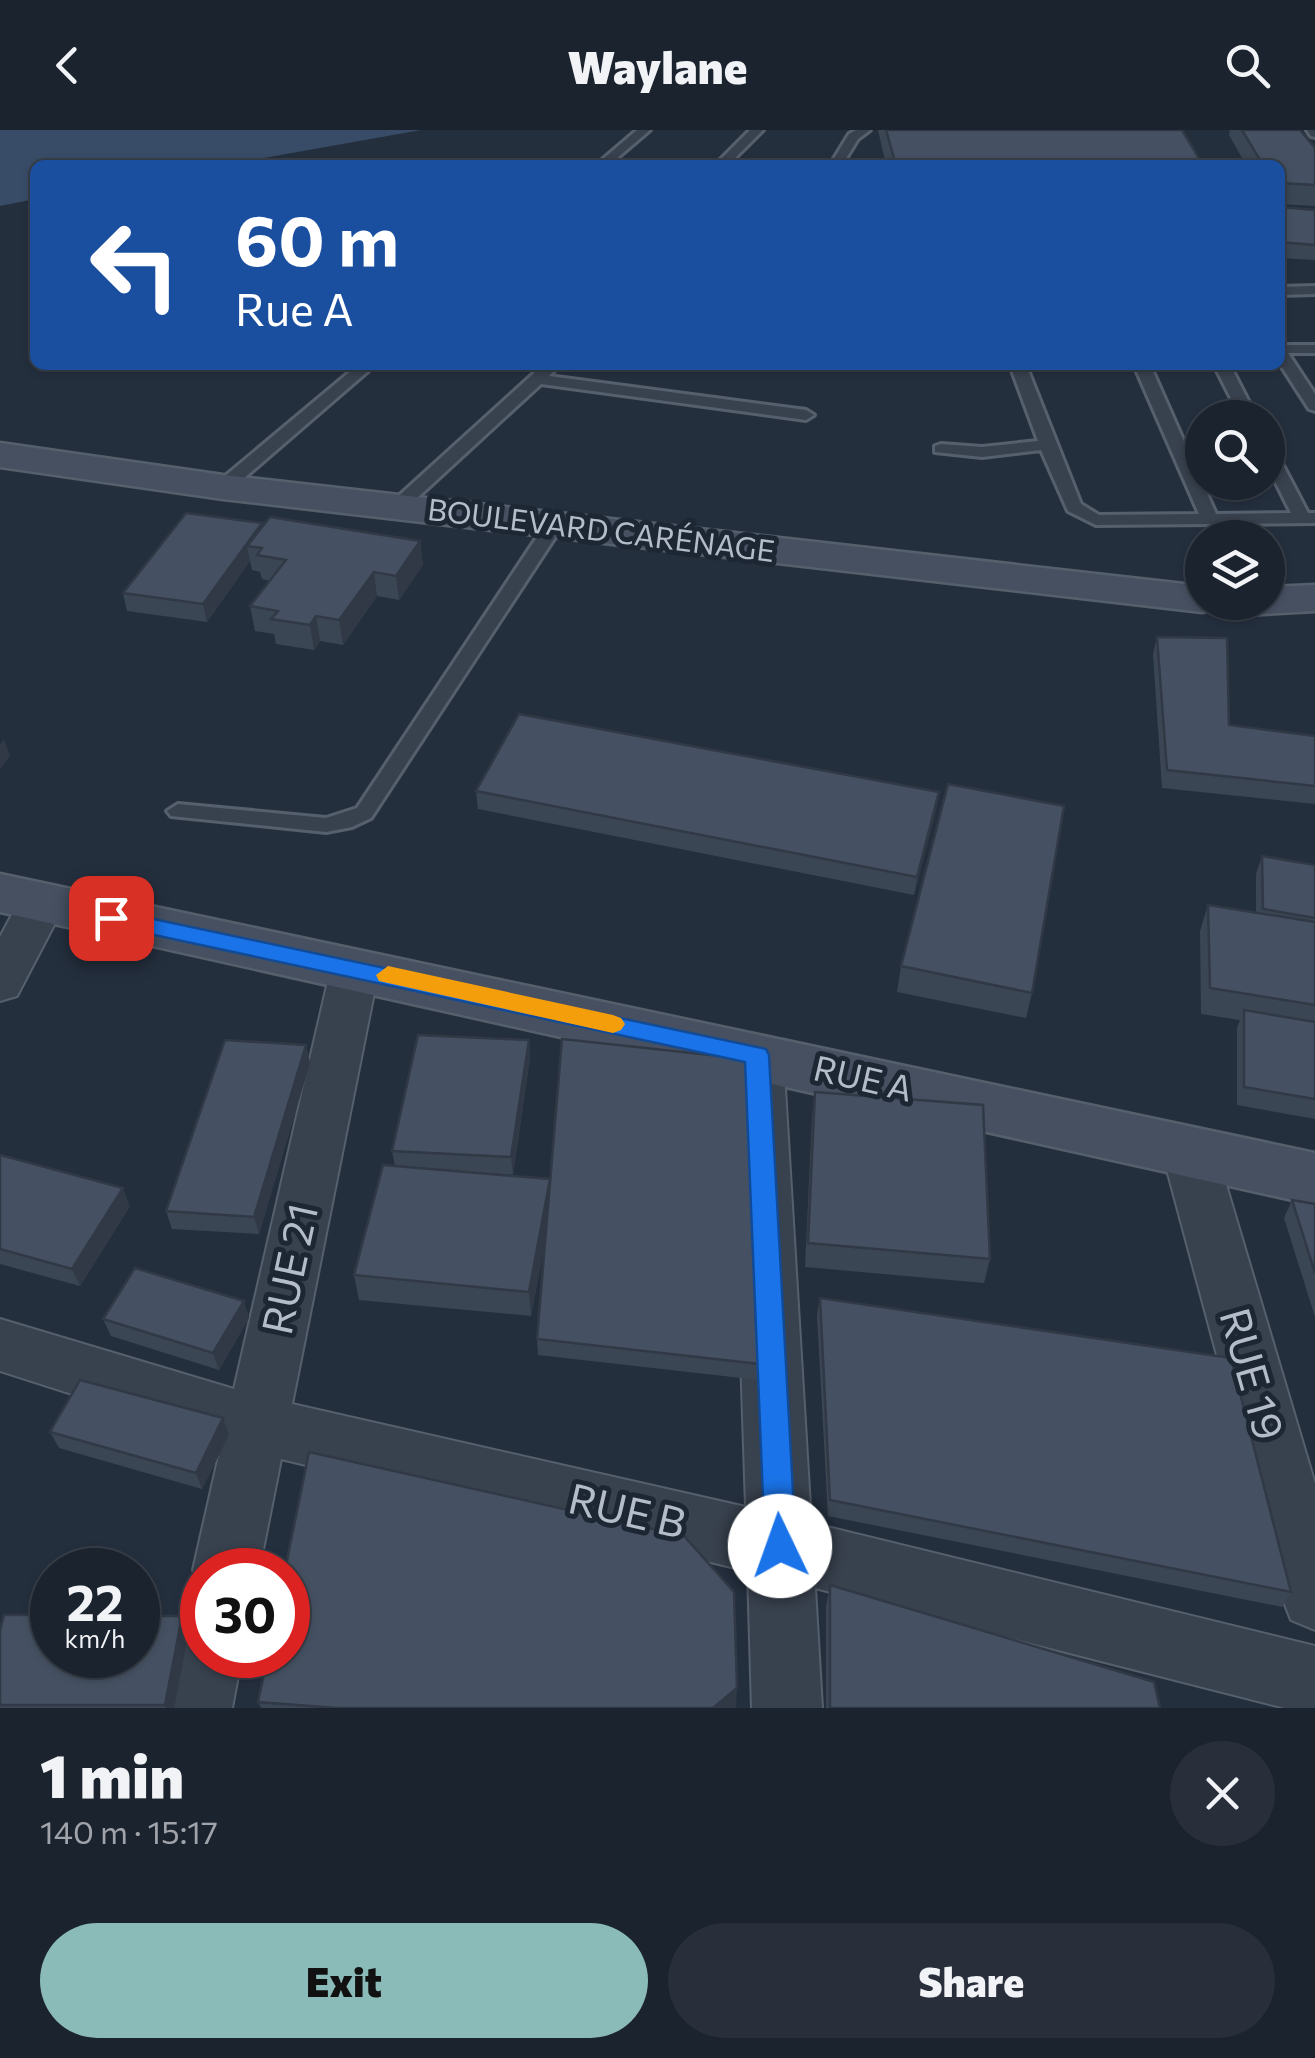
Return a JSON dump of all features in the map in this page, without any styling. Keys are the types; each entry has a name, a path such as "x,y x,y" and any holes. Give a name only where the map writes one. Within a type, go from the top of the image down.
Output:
{"street":[{"name":"BOULEVARD CARÉNAGE","path":"0,455 224,488 1185,597"},
{"path":"1285,600 1315,598"},
{"path":"0,982 21,898"},
{"name":"RUE A","path":"21,898 757,1055 1315,1180"},
{"name":"RUE 21","path":"231,1548 355,968"},
{"path":"757,1055 787,1708"},
{"name":"RUE 19","path":"1189,1152 1315,1597"},
{"name":"RUE B","path":"0,1345 256,1424 780,1546 1315,1681"},
{"path":"198,1708 204,1678"},
{"path":"1295,1708 1315,1699"}],"lane":[{"path":"608,160 644,130"},
{"path":"726,160 757,130"},
{"path":"839,160 853,136 864,130"},
{"path":"1285,291 1315,290"},
{"path":"1285,350 1315,349"},
{"path":"1285,358 1315,406"},
{"path":"224,488 361,370"},
{"path":"1020,370 1074,507 1089,518 1308,518"},
{"path":"1144,370 1210,519"},
{"path":"1225,370 1240,400"},
{"path":"397,507 545,372 806,415"},
{"path":"941,449 982,452 1047,445"},
{"path":"1285,480 1308,518"},
{"path":"178,811 326,824 345,822 364,813 554,526"}],"water":[{"path":"0,130 421,130 253,160 30,160 30,200 0,206"}],"building":[{"path":"886,130 1182,130 1200,160 895,160"},
{"path":"1242,130 1300,130 1315,148 1315,185 1285,183 1285,160 1260,160"},
{"path":"1285,207 1315,210 1315,245 1285,242"},
{"path":"186,513 262,523 203,604 123,593"},
{"path":"270,517 420,541 396,576 374,572 339,620 316,616 310,625 271,619 278,611 250,606 286,560 257,555 262,548 247,546"},
{"path":"1157,637 1227,638 1229,725 1315,736 1315,786 1167,770"},
{"path":"519,714 939,792 917,877 476,791"},
{"path":"948,784 1064,806 1032,993 901,966"},
{"path":"1262,856 1315,865 1315,918 1263,909"},
{"path":"1208,905 1315,922 1315,1005 1210,988"},
{"path":"1244,1010 1315,1022 1315,1099 1244,1087"},
{"path":"418,1035 529,1040 511,1157 392,1151"},
{"path":"562,1039 757,1060 760,1364 537,1339"},
{"path":"225,1040 306,1045 254,1217 166,1211"},
{"path":"815,1092 983,1105 990,1259 808,1243"},
{"path":"0,1155 123,1188 72,1269 0,1249"},
{"path":"383,1165 550,1179 529,1292 354,1275"},
{"path":"1292,1200 1315,1204 1315,1273"},
{"path":"135,1268 244,1301 213,1353 103,1319"},
{"path":"820,1298 1231,1358 1291,1592 830,1500"},
{"path":"80,1380 223,1418 196,1473 50,1432"},
{"path":"309,1452 684,1536 734,1592 737,1688 713,1708 337,1708 258,1702 263,1678 310,1678 310,1548 289,1548"},
{"path":"830,1585 1154,1682 1160,1708 830,1708"},
{"path":"4,1615 30,1615 30,1678 160,1678 160,1616 180,1616 165,1705 0,1705 0,1631"}],"slow traffic":[{"path":"388,975 613,1024"}],"route":[{"path":"111,918 757,1055 780,1546"}]}
